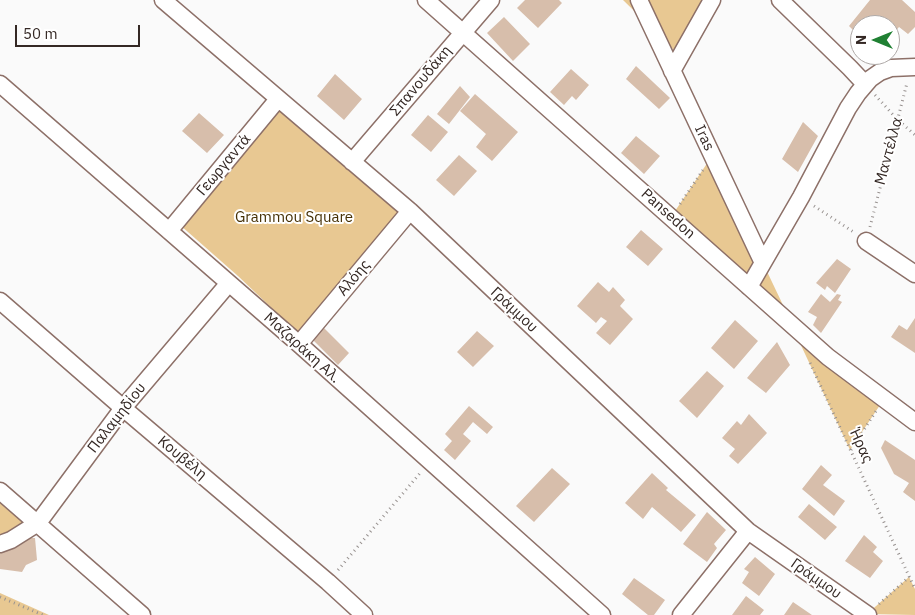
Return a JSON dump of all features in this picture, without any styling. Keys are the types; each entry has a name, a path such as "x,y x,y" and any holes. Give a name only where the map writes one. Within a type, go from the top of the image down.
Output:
{"street":[{"name":"Γράμμου","path":"163,0 410,211 748,531 868,615"},
{"name":"Pansedon","path":"426,0 828,357 915,422"},
{"name":"Σπανουδάκη","path":"352,162 491,0"},
{"name":"Iras","path":"632,0 642,7 763,263"},
{"path":"672,71 712,0"},
{"path":"780,0 865,84"},
{"path":"749,287 802,197 848,108 865,84 885,69 914,66"},
{"name":"Μαζαράκη Αλ.","path":"0,84 299,344 602,615"},
{"name":"Γεωργαντά","path":"169,231 278,99"},
{"name":"Αλόης","path":"299,344 410,211"},
{"path":"866,241 915,274"},
{"name":"Παλαμηδίου","path":"0,544 11,540 38,523 122,408 229,283"},
{"name":"Κουβέλη","path":"0,301 364,615"},
{"path":"0,491 142,615"},
{"path":"681,615 748,531"}],"path":[{"name":"Μαντέλλα","path":"866,241 914,66"},
{"path":"865,84 915,135"},
{"path":"672,217 712,156"},
{"path":"802,197 866,241"},
{"name":"Ήρας","path":"808,360 915,589"},
{"path":"850,450 884,399"},
{"path":"328,582 429,462"},
{"path":"868,615 909,577"},
{"path":"0,597 43,615"}],"green space":[{"path":"623,0 710,0 679,55"},
{"name":"Grammou Square","path":"278,99 410,211 299,334 238,276 180,225"},
{"path":"712,156 792,324 884,399 850,450 791,324 671,217"},
{"path":"0,491 38,523 0,544"},
{"path":"909,577 915,589 915,615 867,614"},
{"path":"0,593 49,615 0,615"}],"building":[{"path":"525,0 559,0 562,3 538,28 517,8"},
{"path":"870,0 902,0 915,12 915,27 908,34 900,28 900,15 858,15"},
{"path":"504,17 530,44 513,61 487,33"},
{"path":"636,66 670,98 659,109 626,79"},
{"path":"571,69 589,85 576,100 572,96 564,105 550,92"},
{"path":"335,74 362,99 344,120 317,96"},
{"path":"460,86 470,97 449,124 437,114"},
{"path":"475,94 518,132 492,161 476,147 486,134 460,111"},
{"path":"199,113 224,135 207,153 182,131"},
{"path":"428,115 448,132 431,152 411,135"},
{"path":"803,122 818,136 798,172 782,159"},
{"path":"636,136 660,156 644,174 621,153"},
{"path":"459,155 477,171 454,196 436,180"},
{"path":"641,230 663,249 648,266 626,247"},
{"path":"837,259 851,269 835,293 827,286 825,290 816,283"},
{"path":"598,282 609,292 613,287 625,300 620,306 633,319 610,345 596,333 607,321 601,317 596,323 577,306"},
{"path":"821,294 830,302 837,294 841,295 838,300 842,302 821,333 813,325 817,317 808,312"},
{"path":"915,318 915,353 891,337 899,325 907,330"},
{"path":"735,320 758,341 734,369 711,348"},
{"path":"324,328 349,353 338,365 313,340"},
{"path":"477,331 494,346 473,367 457,352"},
{"path":"777,342 790,365 766,393 747,378"},
{"path":"707,371 724,386 697,418 679,401"},
{"path":"469,406 493,427 487,434 473,422 463,434 471,441 455,460 444,450 452,441 445,434"},
{"path":"749,414 767,433 738,464 729,456 735,449 722,438 737,421 741,425"},
{"path":"885,440 915,460 915,501 903,492 909,483 894,474 881,448"},
{"path":"821,465 832,475 823,485 845,501 834,516 802,489"},
{"path":"552,468 570,484 534,522 516,506"},
{"path":"652,473 668,488 666,490 696,515 681,532 652,507 643,519 625,503"},
{"path":"809,504 837,527 825,540 798,517"},
{"path":"707,512 726,530 714,544 717,548 707,562 683,544"},
{"path":"864,535 877,547 873,552 883,561 870,578 845,561"},
{"path":"18,538 35,538 37,560 26,565 22,572 0,569 0,545"},
{"path":"755,557 775,574 759,596 742,583 749,572 744,569"},
{"path":"634,578 665,600 654,615 648,615 622,594"},
{"path":"746,596 764,610 760,615 732,615"},
{"path":"793,602 812,615 784,615"}]}
